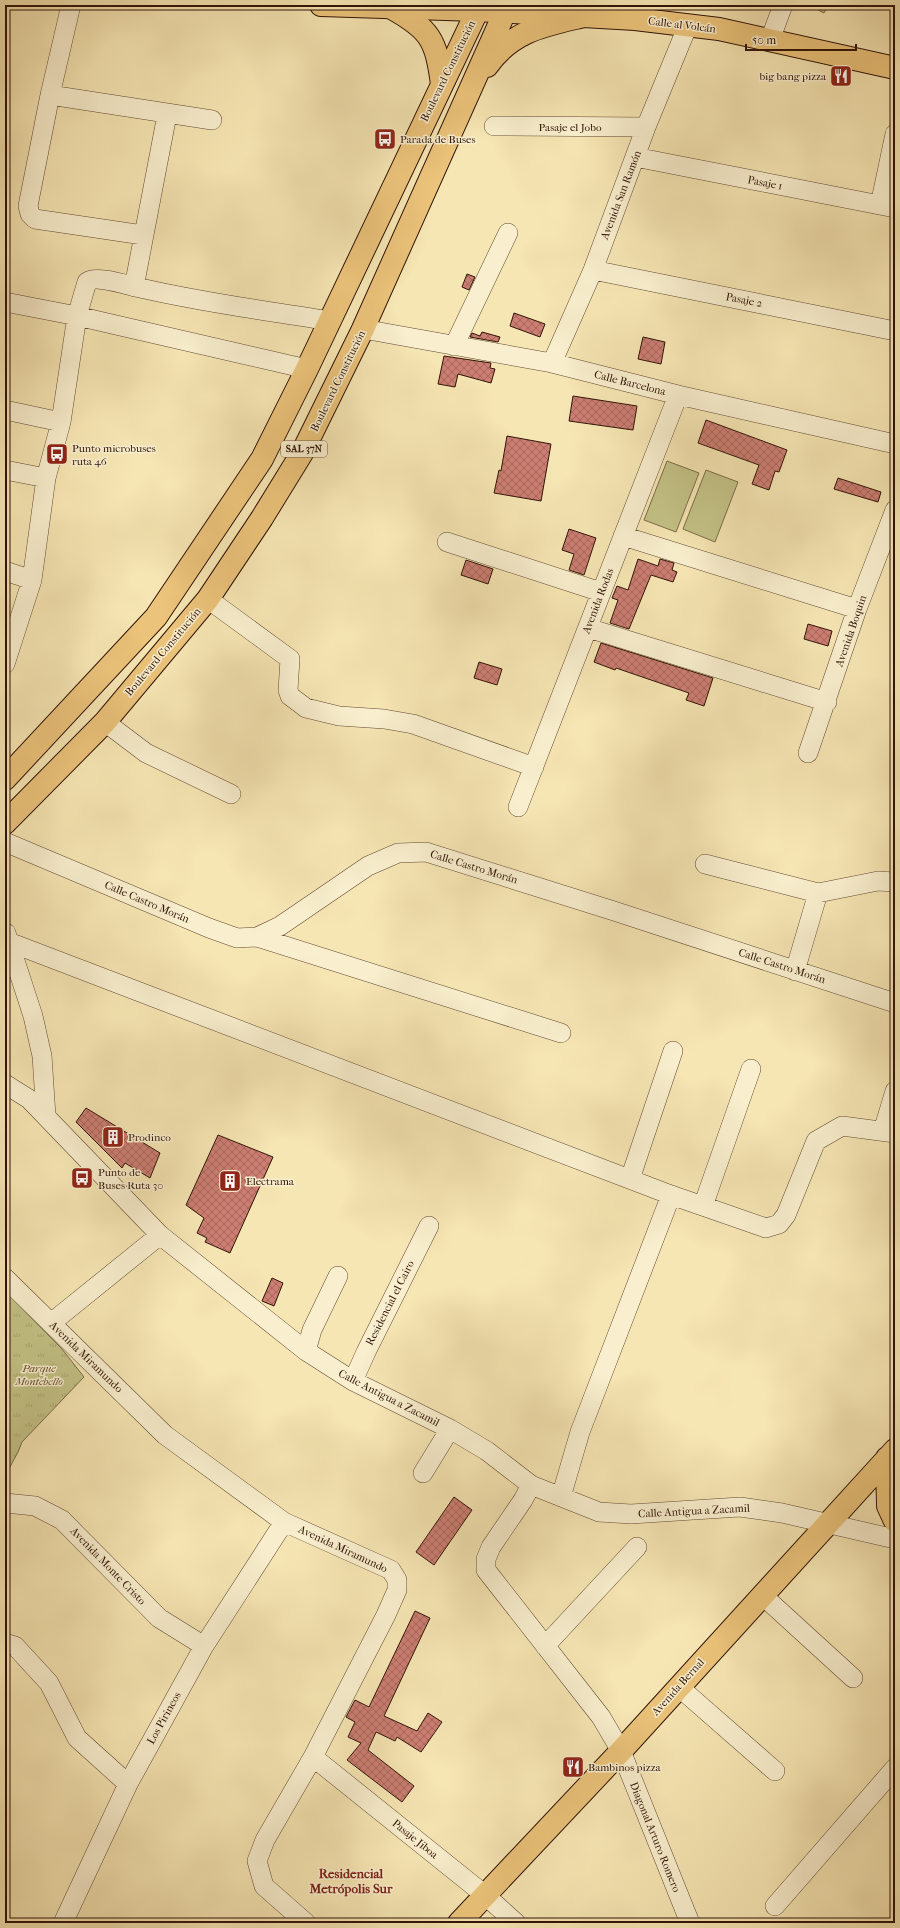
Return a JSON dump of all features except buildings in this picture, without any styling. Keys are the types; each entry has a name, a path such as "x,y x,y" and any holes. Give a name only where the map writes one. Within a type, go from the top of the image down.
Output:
{"main road":[{"name":"Calle al Volcán","path":"334,5 638,12 688,25 719,29 895,68"},
{"path":"394,6 415,21 429,36 438,57 442,84"},
{"name":"Boulevard Constitución","path":"8,770 156,617 262,459 307,369 479,8"},
{"name":"Boulevard Constitución","path":"5,823 105,722 208,599 262,518 302,453 363,329 506,8"},
{"path":"469,92 495,55 511,40 533,29 582,10"},
{"path":"891,1454 888,1506 895,1521"},
{"name":"Avenida Bernal","path":"459,1923 621,1751 826,1523 891,1454"}],"street":[{"path":"71,5 50,95 28,206 30,214 35,219 144,235"},
{"path":"770,40 783,5"},
{"name":"Avenida San Ramón","path":"552,363 593,270 646,127 688,25"},
{"path":"50,95 212,120"},
{"path":"134,287 166,114"},
{"name":"Pasaje el Jobo","path":"494,126 646,127"},
{"path":"888,207 895,134"},
{"name":"Pasaje 1","path":"635,157 888,207"},
{"path":"454,346 508,233"},
{"name":"Pasaje 2","path":"593,270 895,331"},
{"path":"5,664 32,580 46,478 61,422 77,316 87,282 90,279 100,279 134,287 329,321"},
{"path":"5,302 77,316 307,369"},
{"name":"Calle Barcelona","path":"363,329 552,363 678,395 895,444"},
{"name":"Avenida Rodas","path":"518,807 678,395"},
{"path":"5,410 61,422"},
{"path":"5,470 46,478"},
{"name":"Avenida Boquin","path":"808,753 827,702 858,609 895,510"},
{"path":"623,536 858,609"},
{"path":"447,542 602,592"},
{"path":"5,571 32,580"},
{"path":"208,599 290,659 288,690 290,696 306,708 339,716 384,719 412,724 534,767"},
{"path":"588,628 827,702"},
{"path":"105,722 146,753 231,794"},
{"name":"Calle Castro Morán","path":"5,842 209,928 237,938 257,938 280,926 368,866 398,853 426,852 895,1002"},
{"path":"705,864 818,893 878,881 895,882"},
{"path":"795,971 818,893"},
{"path":"7,937 33,1016 42,1056 46,1116"},
{"path":"7,937 671,1195 766,1228 779,1224 786,1215 816,1141 842,1126 889,1132 895,1091"},
{"path":"257,938 561,1033"},
{"path":"630,1179 673,1051"},
{"path":"703,1206 750,1069"},
{"name":"Calle Antigua a Zacamil","path":"5,1084 29,1099 160,1234 306,1351 353,1381 450,1429 487,1451 531,1485 599,1512 631,1514 740,1507 782,1513 895,1539"},
{"path":"5,1094 29,1099"},
{"path":"561,1497 580,1432 671,1195"},
{"name":"Residencial el Cairo","path":"353,1381 429,1226"},
{"path":"51,1323 160,1234"},
{"path":"306,1351 312,1330 338,1276"},
{"name":"Avenida Miramundo","path":"5,1278 165,1435 284,1522 391,1570 397,1580 397,1590 386,1615 313,1757 265,1840 257,1861 264,1886 306,1923"},
{"path":"423,1473 450,1429"},
{"name":"Diagonal Arturo Romero","path":"531,1485 523,1500 491,1547 486,1559 486,1570 601,1717 621,1751 690,1923"},
{"name":"Avenida Monte Cristo","path":"5,1504 35,1506 62,1520 159,1618 204,1646"},
{"name":"Los Pirineos","path":"63,1923 128,1784 204,1646 284,1522"},
{"path":"545,1646 637,1548"},
{"path":"762,1595 853,1678"},
{"path":"5,1643 15,1646 49,1683 77,1738 128,1784"},
{"path":"679,1687 775,1771"},
{"name":"Pasaje Jiboa","path":"313,1757 485,1895 516,1923"},
{"path":"774,1906 895,1769"}],"green space":[{"path":"809,5 828,5 824,13"},
{"path":"667,461 699,473 676,532 644,520"},
{"path":"706,470 738,482 715,542 683,529"},
{"name":"Parque Montebello","path":"5,1291 62,1349 84,1377 22,1442 5,1476"}],"place":[{"name":"big bang pizza","path":"841,76"},
{"name":"Parada de Buses","path":"385,139"},
{"name":"Punto microbuses ruta 46","path":"57,454"},
{"name":"Prodinco","path":"113,1137"},
{"name":"Punto de Buses Ruta 30","path":"82,1178"},
{"name":"Electrama","path":"230,1181"},
{"name":"Bambinos pizza","path":"573,1767"}],"district":[{"name":"Residencial Metrópolis Sur","path":"351,1880"}]}
